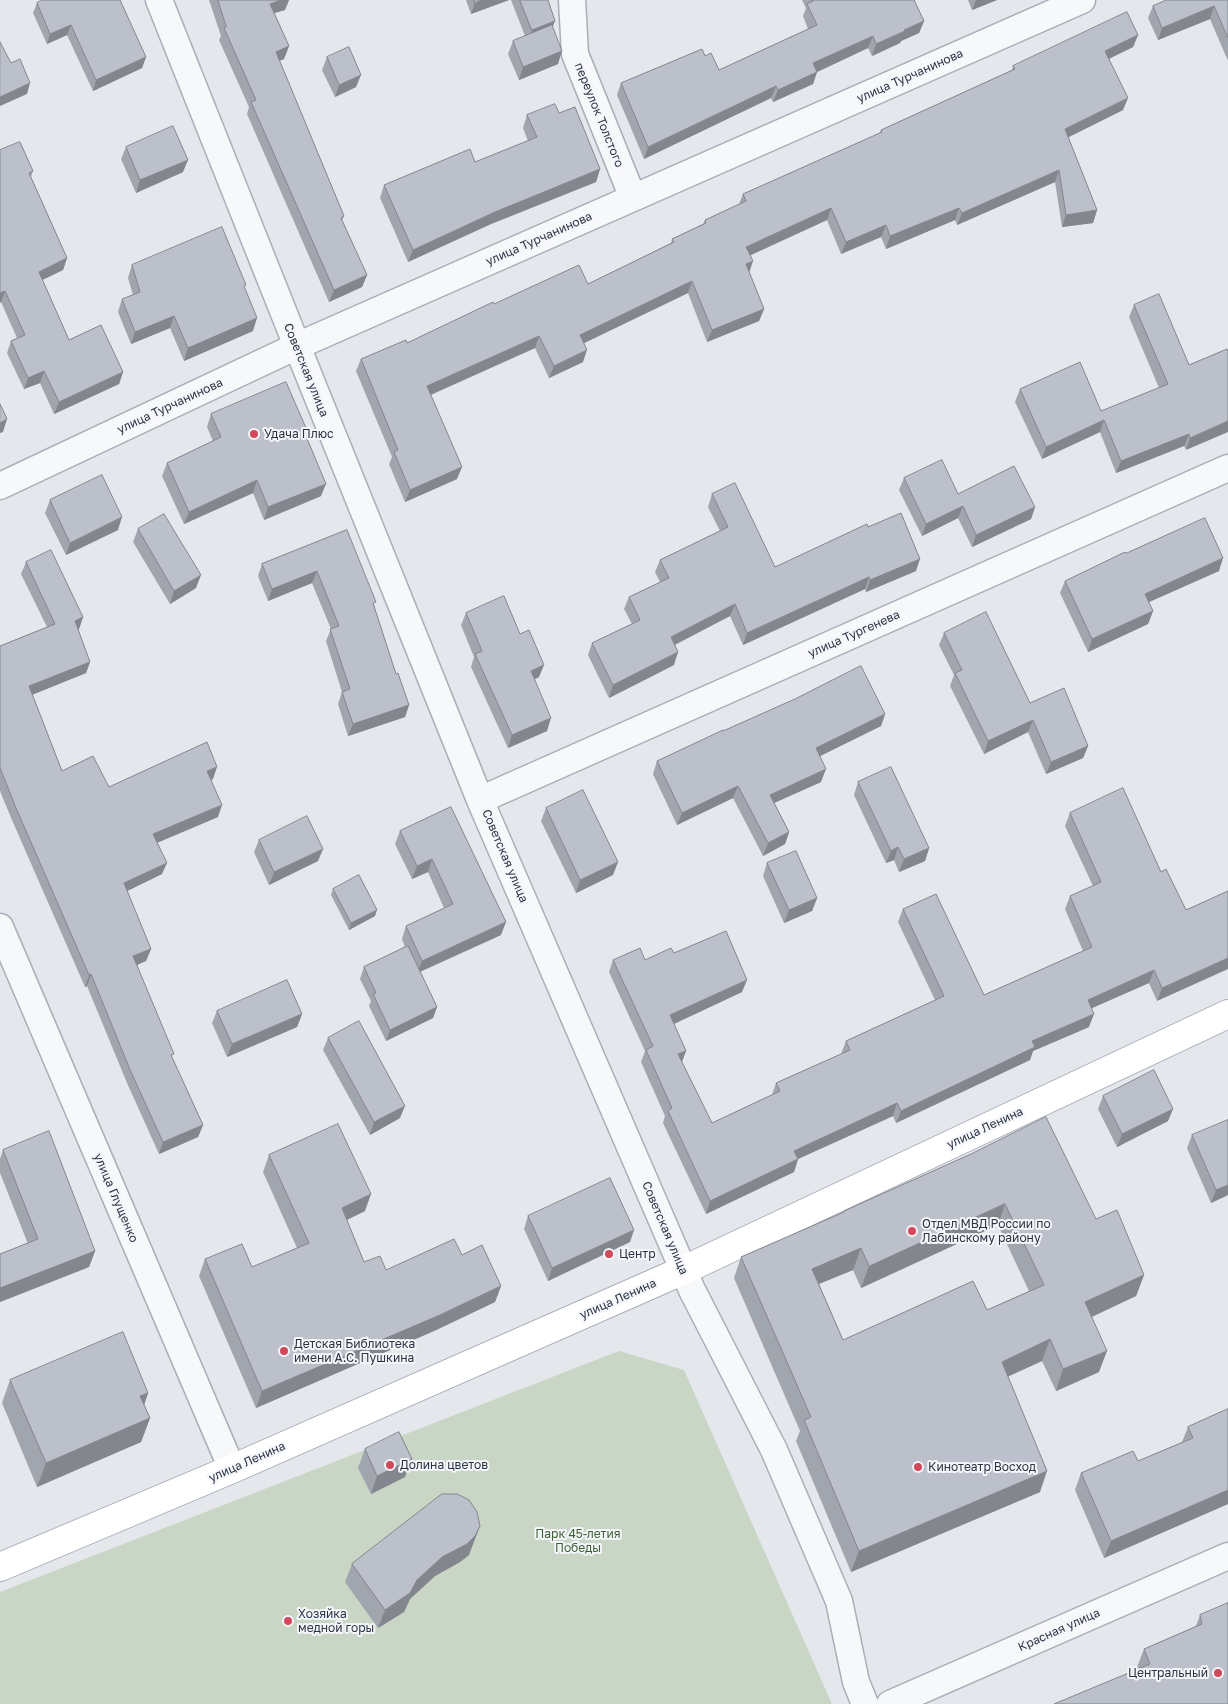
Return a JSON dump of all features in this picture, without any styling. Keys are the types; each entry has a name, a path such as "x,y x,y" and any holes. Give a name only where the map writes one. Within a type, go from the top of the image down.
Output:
{"street":[{"name":"Советская улица","path":"159,0 480,800 692,1290 774,1450 839,1601 856,1682 865,1704"},
{"name":"переулок Толстого","path":"572,0 575,54 633,198"},
{"name":"улица Турчанинова","path":"0,486 297,346 1082,0"},
{"name":"улица Тургенева","path":"480,800 1228,468"},
{"name":"улица Глущенко","path":"0,927 232,1469"},
{"name":"улица Ленина","path":"0,1567 232,1469 684,1270 1228,1014"},
{"name":"Красная улица","path":"890,1704 1228,1556"}],"green space":[{"name":"Парк 45-летия Победы","path":"619,1351 684,1370 832,1704 0,1704 0,1592"}],"building":[{"path":"42,0 120,0 146,57 96,80 71,25 50,34 37,3"},
{"path":"218,0 281,0 270,4 289,46 276,52 344,216 341,218 367,275 334,290 251,102 256,100 224,28 226,27"},
{"path":"520,0 548,0 555,21 532,30"},
{"path":"812,0 914,0 924,21 876,44 873,36 813,63 817,72 778,90 776,86 648,147 621,83 702,49 705,56 711,53 719,70 817,25 807,4"},
{"path":"1167,0 1228,0 1228,38 1214,6 1162,28 1153,6"},
{"path":"1127,12 1138,35 1105,51 1128,98 1065,129 1097,210 1066,215 1059,170 962,213 959,208 890,236 886,225 846,242 831,208 746,247 753,261 746,264 764,309 712,330 692,281 580,335 587,350 554,366 539,336 427,386 462,467 410,490 394,452 398,450 361,359 406,340 407,343 493,302 494,304 579,265 588,284 674,242 672,239 706,223 705,220 746,201 743,194 882,132 881,130 1015,69 1013,66"},
{"path":"552,25 562,51 523,67 513,41"},
{"path":"0,42 11,63 20,59 30,83 0,97"},
{"path":"349,47 361,75 339,85 327,57"},
{"path":"555,104 559,113 575,107 600,169 495,212 413,250 384,185 470,149 475,162 537,137 527,115"},
{"path":"173,126 188,160 140,180 126,147"},
{"path":"20,142 33,171 29,173 67,258 39,272 69,340 101,325 123,372 59,402 44,371 28,378 11,341 25,335 5,291 0,293 0,150"},
{"path":"222,227 246,285 244,286 257,318 188,348 174,316 135,332 122,299 140,292 132,265"},
{"path":"1159,294 1189,365 1227,349 1228,421 1190,438 1189,434 1121,461 1104,420 1046,447 1020,389 1080,362 1101,411 1168,384 1134,305"},
{"path":"286,382 306,428 303,429 326,484 268,507 257,480 189,512 167,463 221,437 211,414"},
{"path":"0,404 7,419 0,423"},
{"path":"942,460 958,494 1014,466 1035,507 976,535 963,506 926,524 904,478"},
{"path":"102,475 122,517 70,543 50,500"},
{"path":"735,483 775,567 867,524 868,527 901,513 920,559 870,580 869,577 747,633 735,604 671,637 678,652 613,685 592,643 640,620 629,597 669,578 660,560 728,527 712,494"},
{"path":"164,514 201,575 174,591 138,529"},
{"path":"1205,518 1223,558 1145,594 1153,611 1092,639 1065,581 1125,552"},
{"path":"347,530 376,602 373,603 396,674 398,673 409,705 353,724 342,692 350,689 330,629 339,626 317,571 272,589 262,564"},
{"path":"51,550 83,617 75,621 90,662 29,686 62,771 93,756 109,787 207,742 217,767 207,771 222,805 153,834 167,863 124,883 151,949 133,956 174,1054 171,1055 203,1125 163,1142 0,768 0,646 55,624 26,562"},
{"path":"504,596 520,634 529,630 544,665 531,671 551,718 512,735 475,654 482,651 466,613"},
{"path":"986,612 1030,703 1064,688 1088,746 1051,762 1033,720 988,741 955,673 962,670 944,633"},
{"path":"861,666 885,714 816,748 826,769 770,795 789,832 768,843 738,786 682,813 657,761 795,699"},
{"path":"891,767 929,848 904,859 898,847 891,851 858,782"},
{"path":"1123,788 1161,872 1166,869 1186,910 1228,891 1228,958 1162,988 1154,970 1088,1000 1094,1014 1032,1041 1035,1047 901,1111 897,1103 794,1151 798,1159 710,1201 668,1111 672,1108 646,1050 653,1046 613,960 640,948 645,960 671,948 674,953 726,931 747,980 670,1015 686,1051 678,1054 712,1123 780,1091 776,1083 850,1050 846,1041 944,996 903,909 936,894 984,995 1092,947 1070,896 1101,882 1070,813"},
{"path":"583,790 618,862 580,880 546,808"},
{"path":"451,807 506,922 422,961 406,926 453,904 432,859 417,866 400,831"},
{"path":"307,816 323,849 274,872 259,840"},
{"path":"796,851 817,898 789,910 767,863"},
{"path":"359,875 377,910 351,923 333,889"},
{"path":"408,946 437,1007 390,1030 373,994 376,993 364,967"},
{"path":"287,980 302,1014 232,1044 217,1011"},
{"path":"359,1021 405,1106 374,1122 328,1038"},
{"path":"1154,1070 1173,1109 1122,1134 1103,1096"},
{"path":"1046,1117 1096,1219 1117,1210 1144,1275 1085,1302 1107,1351 1063,1369 1050,1339 1002,1362 1047,1471 859,1551 804,1420 811,1417 741,1257 971,1154","holes":["1005,1204 1044,1285 987,1310 973,1281 843,1340 812,1269 861,1248 869,1266"]},
{"path":"1228,1120 1228,1185 1216,1190 1192,1135"},
{"path":"338,1124 371,1194 342,1208 364,1262 380,1256 386,1270 454,1239 462,1255 482,1245 501,1286 440,1315 262,1391 205,1259 242,1244 252,1267 309,1243 269,1155"},
{"path":"49,1131 95,1251 0,1288 0,1254 38,1239 3,1150"},
{"path":"610,1178 634,1230 552,1268 528,1216"},
{"path":"123,1332 148,1393 140,1396 150,1418 46,1463 10,1380"},
{"path":"1228,1409 1228,1490 1111,1541 1081,1473 1133,1451 1138,1461 1193,1438 1188,1427"},
{"path":"399,1432 412,1459 377,1476 365,1449"},
{"path":"442,1494 457,1494 469,1500 477,1512 480,1526 475,1536 467,1544 442,1557 417,1580 410,1593 385,1610 352,1564"},
{"path":"1228,1603 1228,1704 1054,1704 1150,1664 1144,1649 1202,1624 1200,1615"}],"place":[{"name":"Удача Плюс","path":"254,434"},
{"name":"Отдел МВД России по Лабинскому району","path":"912,1231"},
{"name":"Центр","path":"609,1254"},
{"name":"Детская Библиотека имени А.С. Пушкина","path":"284,1351"},
{"name":"Долина цветов","path":"390,1465"},
{"name":"Кинотеатр Восход","path":"918,1467"},
{"name":"Хозяйка медной горы","path":"288,1621"},
{"name":"Центральный","path":"1218,1673"}]}
